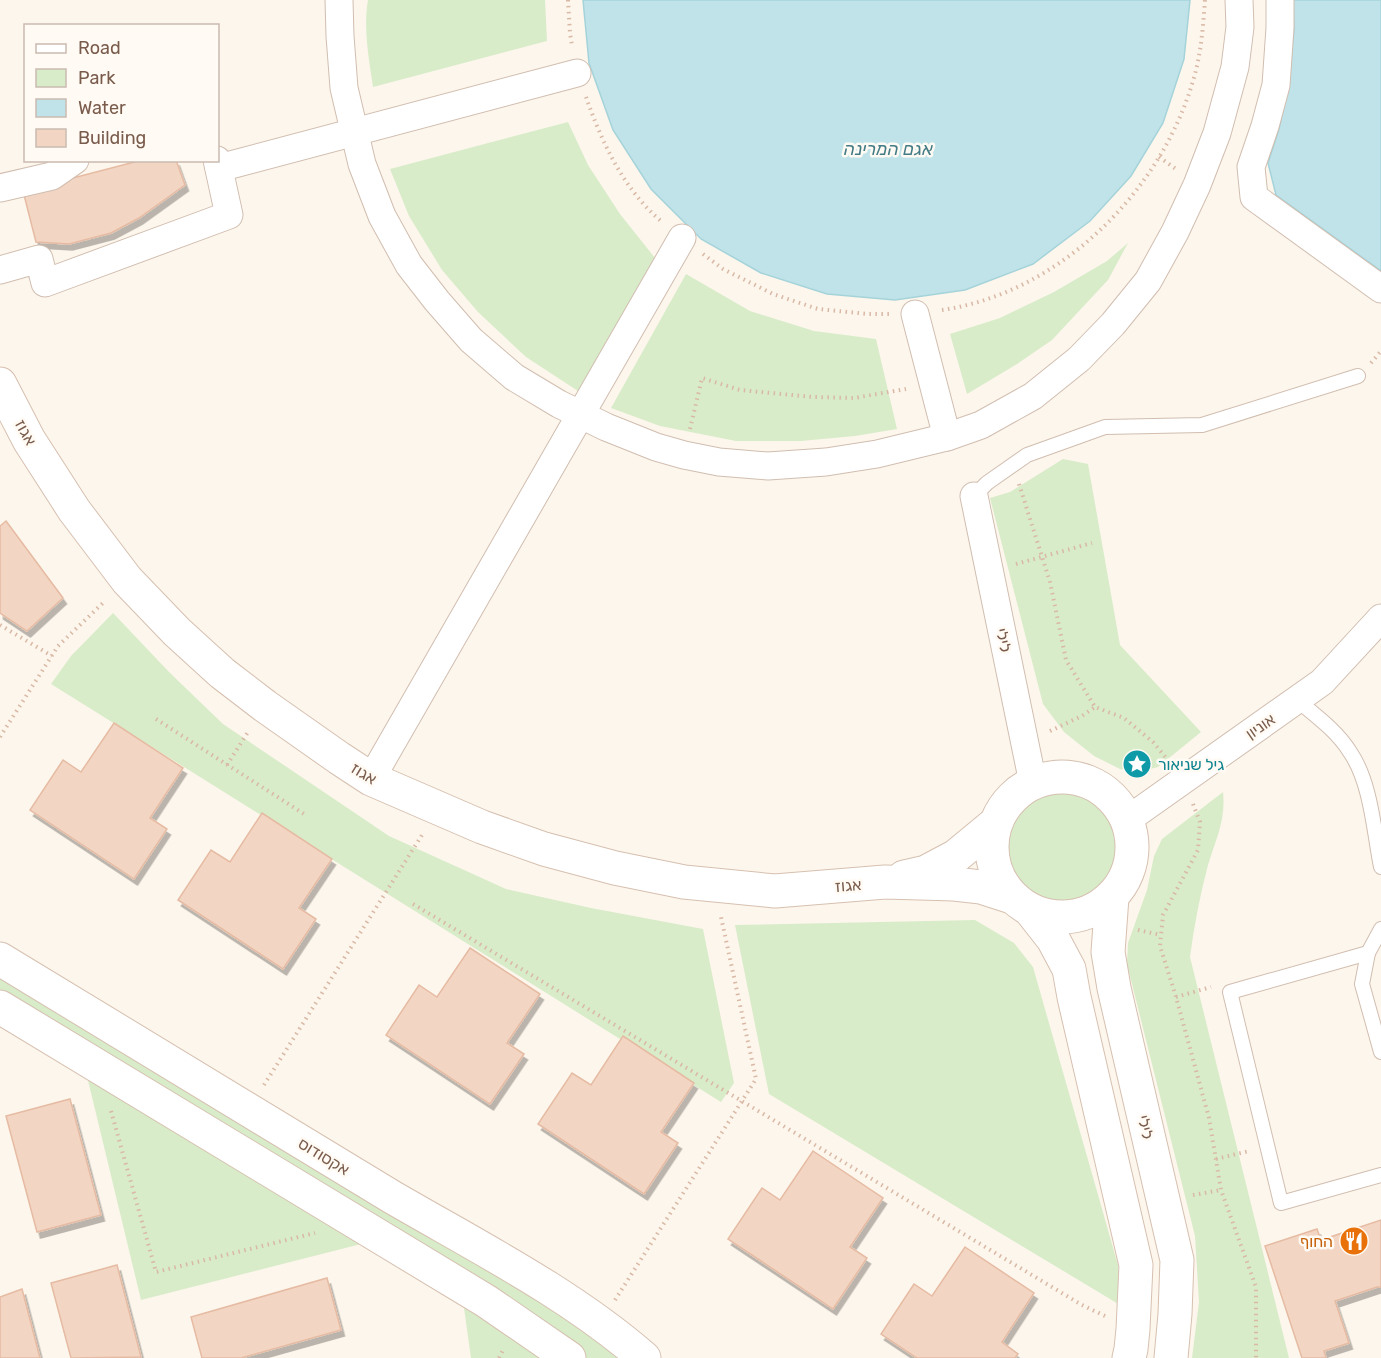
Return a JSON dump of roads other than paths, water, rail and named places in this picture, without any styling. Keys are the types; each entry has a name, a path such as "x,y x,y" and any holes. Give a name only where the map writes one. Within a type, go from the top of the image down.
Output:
{"street":[{"path":"339,0 344,88 362,164 382,216 409,265 471,340 514,377 580,415 606,427 656,447 684,455 719,462 768,466 814,463 877,454 981,426 1034,396 1079,359 1113,324 1148,281 1180,223 1197,185 1217,133 1235,67 1240,27 1239,0"},
{"path":"1280,0 1276,85 1251,167 1254,197 1381,289"},
{"path":"0,270 39,259 45,283 229,215 218,164 354,132 577,73"},
{"path":"0,188 52,176 72,162"},
{"path":"162,221 225,198"},
{"path":"41,265 128,234"},
{"path":"371,779 681,238"},
{"path":"915,314 947,437"},
{"name":"אגוז","path":"0,384 29,440 74,510 128,580 177,632 222,673 265,706 371,779 482,827 544,849 615,868 684,882 775,891 885,882 954,884 981,887 1022,904"},
{"name":"לילי","path":"974,496 1033,783"},
{"name":"אוניון","path":"1127,820 1322,682 1381,618"},
{"path":"1022,904 1052,917 1074,917 1095,910 1112,897 1124,880 1131,861 1132,840 1127,820 1115,800 1096,786 1075,778 1051,778 1033,783 1005,806 996,823 992,842 993,862 1000,882 1053,939 1069,969 1136,1265 1131,1344"},
{"name":"אגוז","path":"885,882 926,872 956,856 996,823"},
{"name":"לילי","path":"1112,897 1108,952 1177,1260 1171,1358"},
{"name":"אקסודוס","path":"0,959 258,1117 565,1299 620,1336 644,1358"},
{"path":"0,1007 486,1301 569,1358"}],"lane":[{"path":"974,496 987,483 1027,455 1105,427 1202,425 1358,376"},
{"path":"1297,700 1328,726 1351,752 1365,783 1381,867"},
{"path":"1381,929 1368,953 1362,984 1381,1052"},
{"path":"1368,953 1230,992 1281,1203 1381,1175"}],"water":[{"name":"אגם המרינה","path":"583,0 1190,0 1184,59 1163,123 1131,176 1090,221 1033,264 965,290 895,300 827,294 761,273 701,239 651,189 613,130 589,63"},
{"path":"1293,0 1381,0 1381,271 1276,195 1268,163 1279,129 1288,86 1294,30"}],"place":[{"name":"גיל שניאור","path":"1137,764"},
{"name":"החוף","path":"1354,1241"}]}
